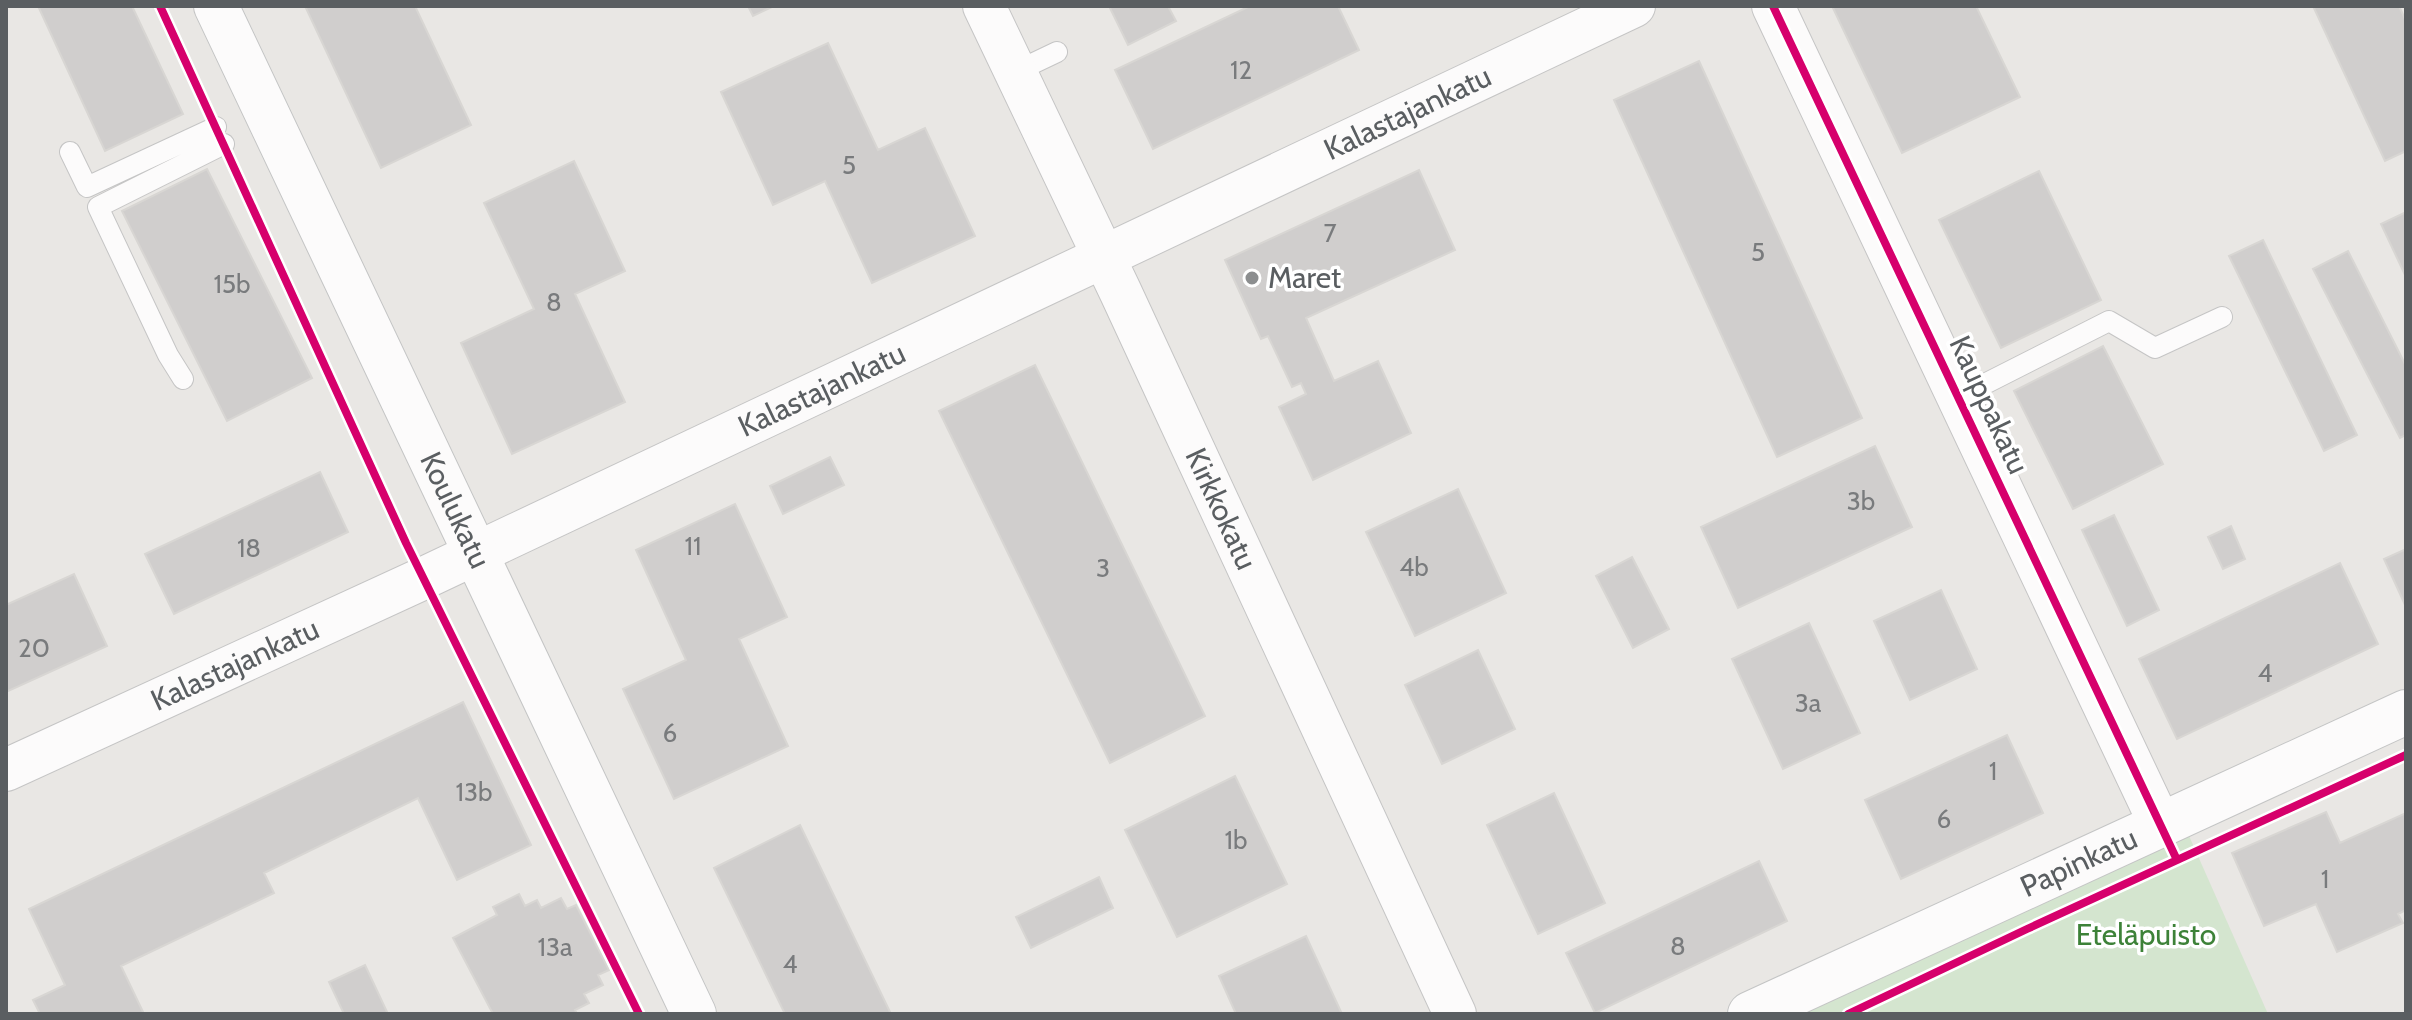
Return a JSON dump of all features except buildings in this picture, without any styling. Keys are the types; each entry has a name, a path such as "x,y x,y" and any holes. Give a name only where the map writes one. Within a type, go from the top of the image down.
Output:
{"street":[{"name":"Koulukatu","path":"216,6 694,1014"},
{"name":"Kirkkokatu","path":"984,6 1455,1014"},
{"name":"Kalastajankatu","path":"6,770 1634,6"},
{"name":"Kauppakatu","path":"1773,6 2160,824"},
{"name":"Papinkatu","path":"1750,1014 2406,712"}],"lane":[{"path":"1015,72 1057,52"},
{"path":"70,152 87,187 220,135 98,207 168,355 183,379"},
{"path":"1959,397 2109,321 2155,348 2222,317"}],"green space":[{"name":"Eteläpuisto","path":"2186,829 2268,1014 1798,1014"}],"cycle path":[{"path":"160,6 406,543 639,1014"},
{"path":"1773,6 2177,860"},
{"path":"1848,1014 2406,755"}],"place":[{"name":"Maret","path":"1252,278"}]}
